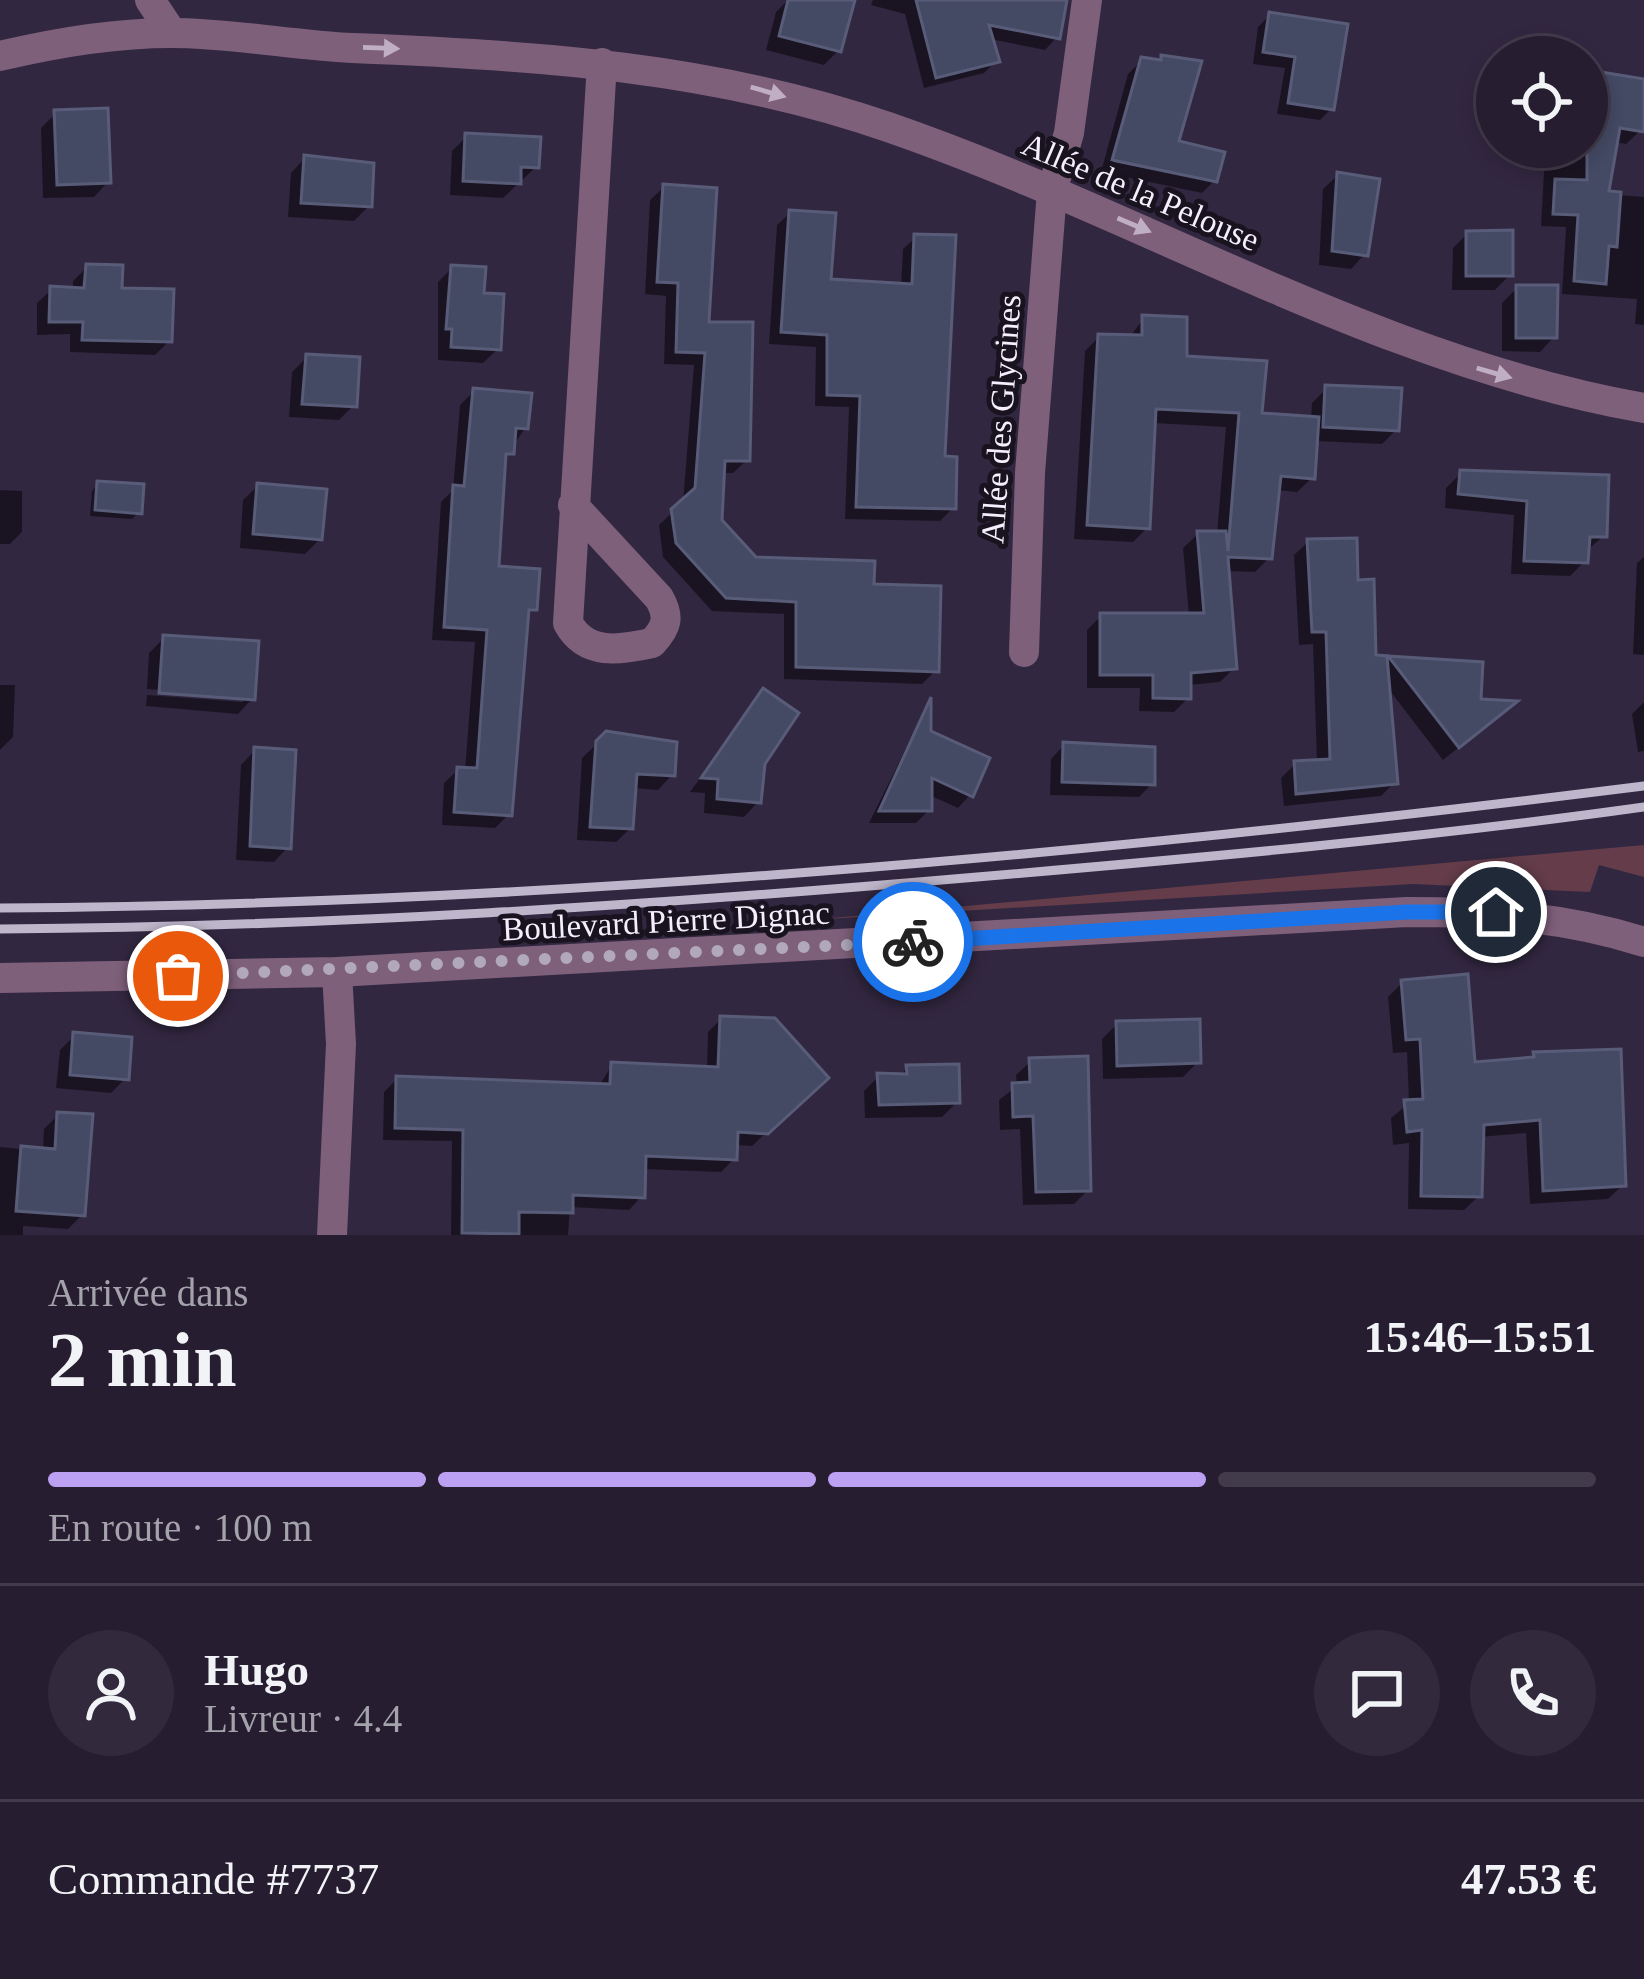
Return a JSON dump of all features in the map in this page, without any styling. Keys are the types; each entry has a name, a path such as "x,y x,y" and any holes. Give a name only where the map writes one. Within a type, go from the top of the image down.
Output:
{"street":[{"path":"150,0 172,33"},
{"name":"Allée des Glycines","path":"1024,652 1030,473 1052,191 1069,134 1087,0"},
{"name":"Allée de la Pelouse","path":"0,56 59,42 172,33 602,63 742,84 887,127 1052,191 1458,363 1576,396 1644,408"},
{"path":"573,505 659,598 667,612 665,629 652,643 595,648 577,639 568,623 573,505 602,63"},
{"name":"Boulevard Pierre Dignac","path":"0,978 337,972 1407,912 1496,912 1581,924 1644,942"},
{"path":"332,1235 341,1044 337,972"}],"shaded area":[{"path":"1644,845 1644,877 1599,865 1590,892 1413,884 810,920"}],"building":[{"path":"788,0 855,0 841,52 779,36"},
{"path":"916,0 1067,0 1060,39 989,25 1000,62 936,78"},
{"path":"1269,12 1348,24 1334,110 1288,103 1295,57 1263,52"},
{"path":"1161,55 1202,61 1179,141 1225,152 1217,182 1112,160 1141,57 1161,60"},
{"path":"1608,73 1644,79 1644,132 1620,128 1609,191 1621,192 1617,247 1609,246 1606,284 1574,281 1578,215 1553,214 1555,179 1587,180 1587,168 1608,168"},
{"path":"108,108 111,183 57,185 54,110"},
{"path":"465,133 541,137 539,168 521,167 521,184 463,181"},
{"path":"304,155 374,163 372,207 301,203"},
{"path":"1337,172 1380,179 1368,256 1332,251"},
{"path":"663,184 717,188 709,322 753,322 750,461 725,461 722,520 756,557 875,561 874,584 941,586 939,672 796,667 796,602 726,598 676,543 671,509 695,488 705,353 676,352 678,283 657,282"},
{"path":"789,210 836,213 831,279 912,284 914,234 956,235 945,456 957,457 956,509 856,507 860,396 827,395 827,335 781,332"},
{"path":"1513,230 1513,276 1466,276 1466,231"},
{"path":"86,264 123,265 122,288 174,289 172,342 82,340 83,322 49,322 50,286 84,288"},
{"path":"451,265 486,267 484,293 504,294 501,350 451,347 452,329 446,329"},
{"path":"1516,285 1558,285 1557,338 1516,338"},
{"path":"1142,315 1187,317 1187,356 1267,361 1262,413 1319,417 1315,479 1281,476 1272,559 1228,557 1237,669 1191,673 1191,699 1153,698 1153,675 1100,675 1100,613 1204,613 1197,531 1226,531 1228,551 1239,413 1156,409 1150,529 1087,525 1098,334 1142,335"},
{"path":"306,354 360,357 357,407 302,404"},
{"path":"1325,385 1402,388 1399,431 1323,427"},
{"path":"473,388 532,393 528,429 516,428 514,454 506,454 499,566 540,569 537,610 529,610 512,816 454,812 457,767 477,768 487,630 444,627 453,485 464,486"},
{"path":"1460,470 1609,475 1607,537 1590,537 1588,563 1524,561 1527,501 1458,494"},
{"path":"97,481 144,484 142,514 95,510"},
{"path":"257,483 327,489 322,540 253,534"},
{"path":"1357,538 1358,580 1374,579 1376,655 1387,656 1398,784 1296,794 1294,761 1330,759 1326,632 1312,632 1307,539"},
{"path":"163,635 259,641 255,700 159,693"},
{"path":"1388,656 1483,662 1481,699 1518,701 1459,748"},
{"path":"763,688 799,713 765,764 761,803 717,799 718,779 701,778"},
{"path":"931,697 931,731 990,758 973,797 932,778 932,811 879,811"},
{"path":"606,731 677,742 675,776 637,774 633,829 590,827 596,741"},
{"path":"1063,742 1155,747 1155,785 1062,782"},
{"path":"254,747 296,750 291,849 250,846"},
{"path":"1468,974 1475,1062 1534,1057 1533,1052 1621,1049 1626,1186 1543,1191 1540,1120 1484,1125 1482,1197 1421,1196 1422,1130 1407,1132 1404,1100 1423,1099 1420,1039 1406,1040 1401,980"},
{"path":"720,1016 775,1018 829,1078 768,1134 738,1132 737,1160 646,1156 645,1198 573,1195 573,1213 519,1212 519,1234 462,1233 463,1130 395,1128 396,1076 610,1084 611,1062 718,1067"},
{"path":"1200,1019 1201,1063 1117,1066 1116,1021"},
{"path":"73,1032 132,1037 129,1080 70,1075"},
{"path":"1088,1056 1091,1191 1036,1192 1033,1116 1013,1117 1012,1083 1030,1082 1029,1058"},
{"path":"959,1064 960,1103 879,1105 877,1073 907,1074 906,1065"},
{"path":"57,1112 93,1114 85,1216 16,1211 21,1146 55,1149"}],"railway":[{"path":"0,908 412,897 824,871 1235,833 1644,786"},
{"path":"0,929 367,919 734,897 1311,846 1644,807"}],"way so far":[{"path":"178,976 913,942"}],"route":[{"path":"913,942 1407,912 1496,912"}]}
